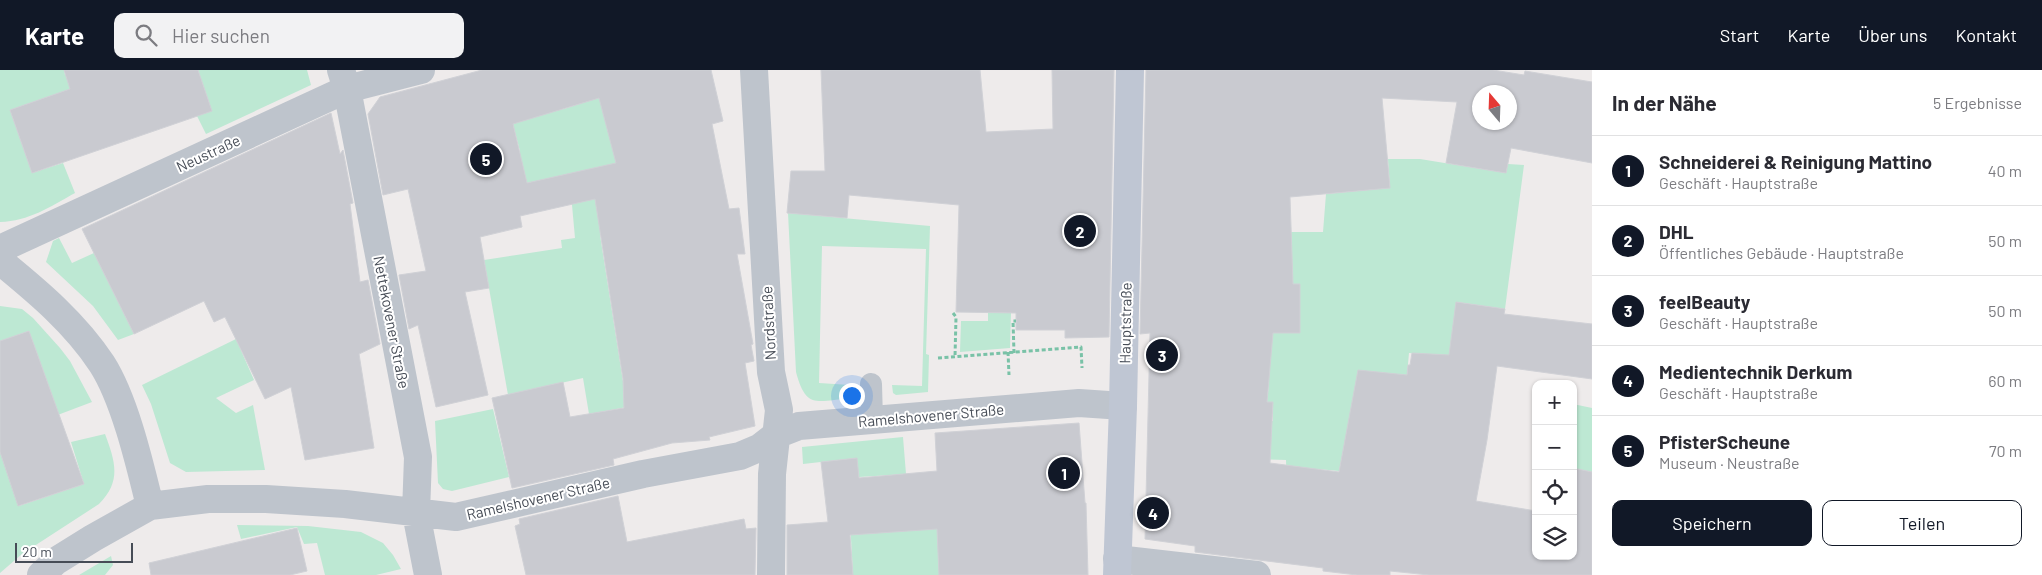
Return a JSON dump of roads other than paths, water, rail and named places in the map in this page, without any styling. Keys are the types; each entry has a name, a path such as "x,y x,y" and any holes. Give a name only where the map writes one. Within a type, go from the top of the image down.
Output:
{"main road":[{"name":"Hauptstraße","path":"1117,567 1123,406 1130,70"}],"street":[{"name":"Neustraße","path":"0,249 344,79 421,70"},
{"name":"Nordstraße","path":"754,70 771,372 779,410 772,474 772,575"},
{"name":"Nettekovener Straße","path":"344,79 418,457 416,513 428,575"},
{"path":"0,261 39,293 79,333 103,366 123,411 150,506 56,561 41,575"},
{"name":"Ramelshovener Straße","path":"150,506 208,499 266,499 345,504 456,517 643,474 740,456 759,448 776,435 799,426 1079,403 1123,406"},
{"path":"1117,567 1257,575"}],"lane":[{"path":"871,384 872,420"}],"place":[{"name":"PfisterScheune","path":"486,159"},
{"name":"DHL","path":"1080,231"},
{"name":"feelBeauty","path":"1162,355"},
{"name":"Schneiderei & Reinigung Mattino","path":"1064,473"},
{"name":"Medientechnik Derkum","path":"1153,513"}]}
